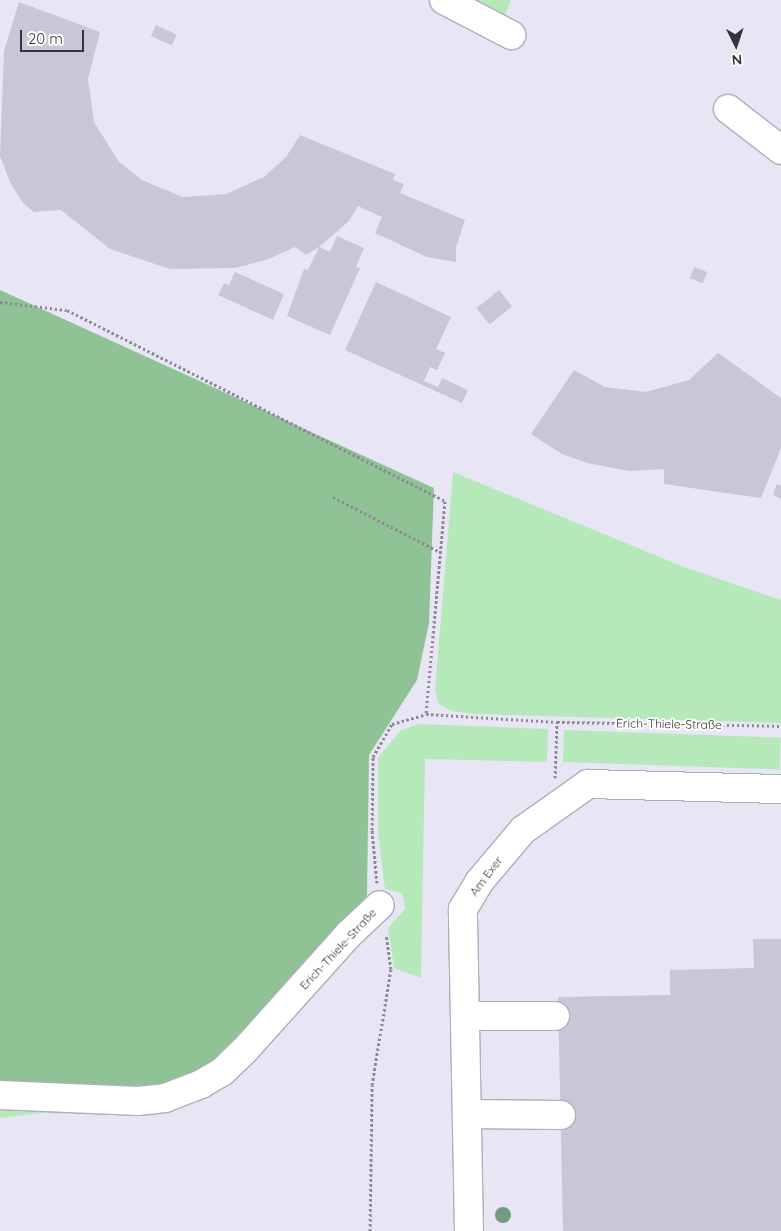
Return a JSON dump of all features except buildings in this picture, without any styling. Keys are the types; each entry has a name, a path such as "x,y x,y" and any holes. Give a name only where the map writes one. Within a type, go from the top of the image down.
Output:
{"street":[{"path":"444,0 511,35"},
{"path":"728,109 781,150"},
{"name":"Am Exer","path":"469,1231 463,909 479,882 523,830 588,784 781,789"},
{"name":"Erich-Thiele-Straße","path":"0,1095 138,1101 165,1098 200,1084 222,1072 244,1051 349,934 380,905"},
{"path":"465,1016 556,1016"},
{"path":"467,1114 561,1115"}],"path":[{"path":"0,302 67,310 445,501 426,714"},
{"path":"333,497 440,552"},
{"name":"Erich-Thiele-Straße","path":"380,905 372,830 373,757 392,724 426,714 557,722 781,726"},
{"path":"557,722 555,785 564,801"},
{"path":"370,1231 372,1085 391,969 380,905"}],"green space":[{"path":"471,0 511,0 505,15"},
{"path":"0,290 434,488 429,623 417,680 369,755 367,896 219,1060 191,1077 152,1086 0,1083"},
{"path":"453,472 684,567 781,600 781,723 473,714 451,711 438,703 435,689"},
{"path":"419,724 548,729 547,762 425,759 421,978 394,968 388,928 405,909 402,893 385,889 378,833 378,758 401,730"},
{"path":"564,730 781,738 780,770 563,762"},
{"path":"0,1104 148,1107 170,1113 149,1116 40,1113 0,1118"}]}
